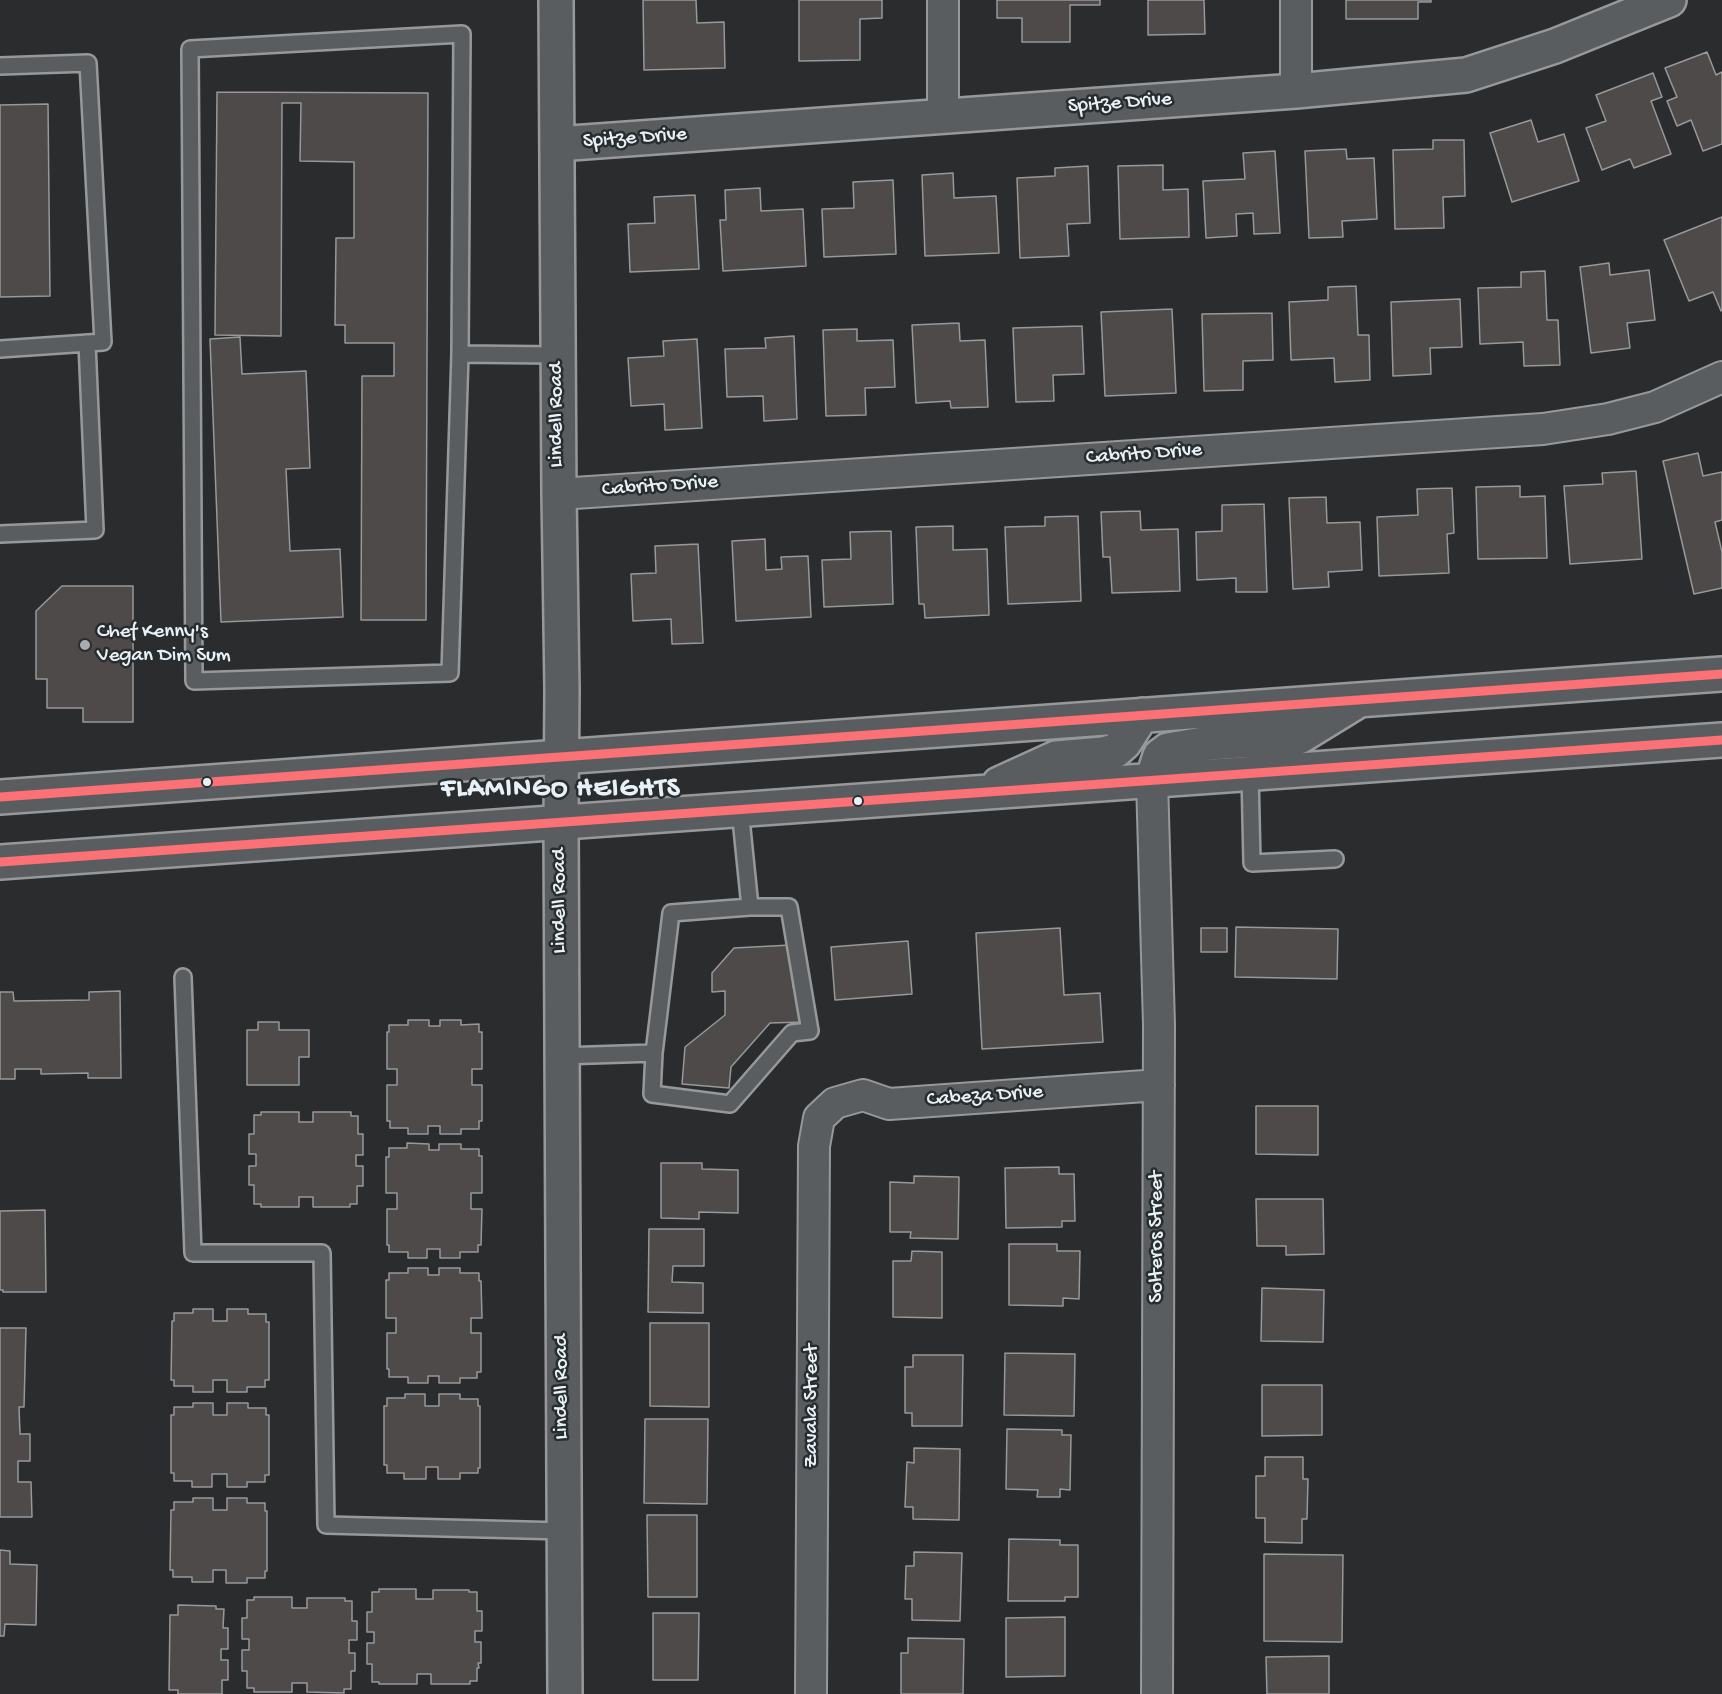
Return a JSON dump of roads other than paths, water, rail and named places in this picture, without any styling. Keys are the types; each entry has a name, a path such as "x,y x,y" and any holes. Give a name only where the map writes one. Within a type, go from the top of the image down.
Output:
{"main road":[{"name":"Lindell Road","path":"556,0 557,355 562,690 561,1056 565,1694"},
{"name":"Spitze Drive","path":"557,144 1296,91 1466,75 1555,46 1669,0"},
{"path":"0,797 1722,674"},
{"path":"1152,780 1160,756 1168,750 1209,743 1299,737 1360,700"},
{"path":"981,792 1056,758 1115,751 1124,743 1142,715"},
{"path":"0,862 1722,740"}],"street":[{"path":"943,0 943,117"},
{"path":"1296,0 1296,91"},
{"name":"Cabrito Drive","path":"559,494 1543,429 1608,419 1655,407 1722,377"},
{"name":"Solteros Street","path":"1152,780 1159,1085 1156,1694"},
{"name":"Cabeza Drive","path":"819,1118 835,1103 863,1095 889,1104 1159,1085"},
{"name":"Zavala Street","path":"811,1694 814,1146 819,1118"}],"lane":[{"path":"462,34 460,354 450,673 194,681 190,50 462,34"},
{"path":"0,66 88,63 103,342 0,349"},
{"path":"0,534 95,530 87,343"},
{"path":"460,354 557,355"},
{"path":"1250,773 1252,863 1335,860"},
{"path":"740,809 750,907"},
{"path":"750,907 789,907 810,1031 792,1033 730,1104 652,1094 654,1053 671,913 750,907"},
{"path":"183,977 193,1253 322,1253 326,1525 564,1531"},
{"path":"561,1056 654,1053"}],"place":[{"name":"Chef Kenny's Vegan Dim Sum","path":"85,645"}],"district":[{"name":"FLAMINGO HEIGHTS","path":"561,791"}]}
